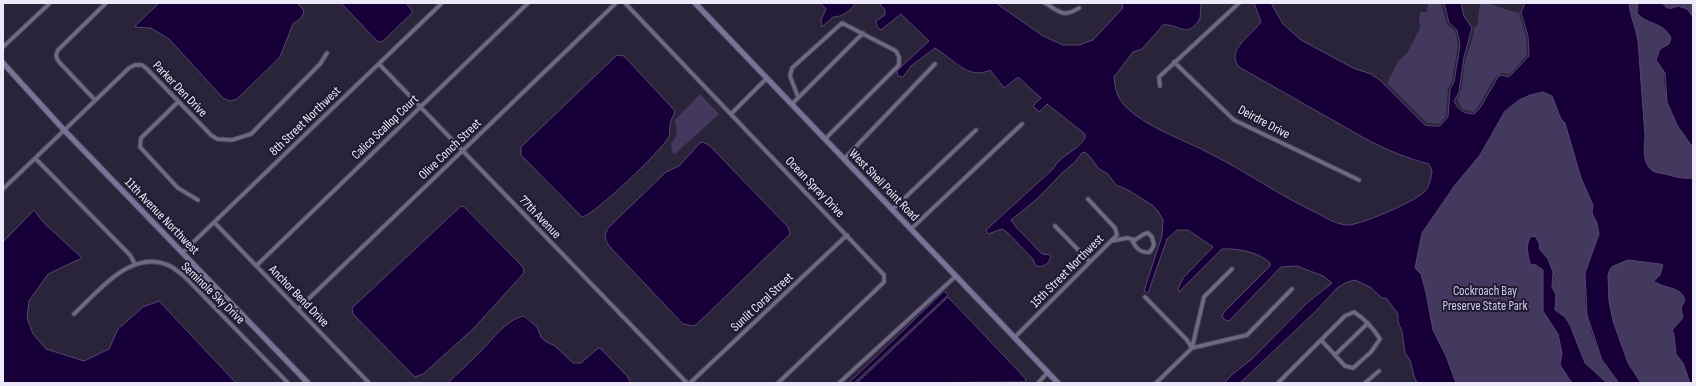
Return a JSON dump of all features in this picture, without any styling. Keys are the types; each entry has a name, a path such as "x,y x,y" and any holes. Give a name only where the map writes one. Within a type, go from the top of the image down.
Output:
{"street":[{"path":"3,47 50,3"},
{"path":"96,100 60,63 56,58 56,54 58,50 106,3"},
{"name":"8th Street Northwest","path":"182,253 442,3"},
{"name":"Calico Scallop Court","path":"256,266 528,3"},
{"name":"Olive Conch Street","path":"298,309 616,3"},
{"name":"Ocean Spray Drive","path":"624,3 881,270 884,275 884,282 778,383"},
{"name":"West Shell Point Road","path":"695,3 1058,383"},
{"path":"1045,3 1065,14 1069,14 1079,8"},
{"path":"1160,86 1159,77 1239,3"},
{"path":"798,97 790,76 792,68 842,23 896,51 899,57 899,65 825,139"},
{"path":"792,104 863,34"},
{"name":"Parker Den Drive","path":"3,189 129,68 135,65 142,65 211,135 226,140 242,138 250,134 320,64 327,54"},
{"name":"Deirdre Drive","path":"1174,62 1234,120 1358,180"},
{"name":"11th Avenue Northwest","path":"3,63 64,130 308,383"},
{"name":"77th Avenue","path":"379,64 687,383"},
{"path":"844,159 935,64"},
{"path":"730,114 767,78"},
{"path":"178,102 142,138 140,147 178,188 198,200"},
{"path":"911,229 1022,124"},
{"path":"892,210 976,130"},
{"path":"36,158 130,255 135,264"},
{"name":"15th Street Northwest","path":"1015,337 1117,235 1115,228 1088,200"},
{"name":"Anchor Bend Drive","path":"214,222 369,383"},
{"path":"1055,226 1090,262"},
{"path":"1112,241 1127,238 1135,240 1148,233 1152,237 1154,245 1152,250 1144,252 1137,247 1132,240"},
{"name":"Sunlit Coral Street","path":"690,383 847,235"},
{"name":"Seminole Sky Drive","path":"74,314 116,274 135,264 162,263 184,276 288,383"},
{"path":"1192,348 1204,297 1232,269"},
{"path":"839,383 956,276"},
{"path":"1156,383 1192,348 1247,335 1292,289"},
{"path":"1145,297 1187,340 1192,348"},
{"path":"1278,383 1322,341 1345,316 1354,312 1368,323 1380,339 1371,352 1353,368 1345,366 1322,341"},
{"path":"1335,355 1368,323"},
{"path":"1366,383 1379,371"},
{"path":"1038,383 1048,372"}],"green space":[{"path":"1428,3 1441,3 1447,24 1455,31 1458,45 1452,82 1448,89 1446,116 1440,124 1427,123 1387,83 1398,61 1407,53 1420,28 1420,12 1427,12"},
{"path":"1480,3 1490,4 1519,13 1526,36 1527,55 1511,73 1502,73 1493,81 1474,112 1462,109 1457,100 1461,90 1465,63 1474,27 1477,27"},
{"path":"1629,3 1638,3 1637,13 1661,26 1671,38 1669,44 1664,47 1664,81 1666,93 1677,125 1693,148 1693,178 1679,178 1653,171 1649,168 1645,160 1645,136 1638,41"},
{"path":"1662,3 1693,3 1693,17 1683,8 1678,6 1669,8"},
{"name":"Cockroach Bay Preserve State Park","path":"1543,92 1552,96 1561,119 1565,123 1581,178 1593,205 1592,213 1597,223 1599,234 1585,273 1585,303 1591,332 1602,360 1619,383 1607,383 1585,363 1570,325 1565,317 1555,310 1556,295 1552,287 1554,278 1545,254 1540,250 1539,243 1527,248 1530,264 1536,265 1543,270 1543,311 1558,334 1562,353 1560,365 1572,383 1456,383 1446,356 1432,330 1426,293 1421,274 1415,268 1422,233 1455,185 1480,155 1502,115 1519,100 1530,95"},
{"path":"700,94 719,114 675,154 672,152 671,144 677,135 675,120"},
{"path":"1634,259 1663,265 1660,275 1654,281 1658,284 1671,287 1684,296 1685,300 1681,308 1683,319 1672,330 1680,359 1683,362 1690,383 1641,383 1624,354 1615,330 1608,303 1606,290 1607,279 1611,268"}],"shaded area":[{"path":"159,3 297,3 304,10 302,17 293,24 280,57 237,99 230,101 223,98 169,39 151,28 135,27"},
{"path":"341,3 406,3 413,12 383,41 378,42"},
{"path":"820,3 856,3 846,13 833,17 822,27 821,20 826,9"},
{"path":"879,3 996,3 1043,36 1063,45 1079,45 1093,40 1122,9 1123,3 1201,3 1200,19 1191,29 1186,30 1174,26 1163,25 1142,49 1133,52 1114,77 1120,100 1135,115 1145,122 1224,161 1328,219 1340,224 1348,225 1375,217 1418,197 1427,189 1432,171 1429,164 1404,156 1366,139 1239,67 1235,55 1237,49 1261,22 1254,3 1271,3 1283,24 1301,40 1353,68 1371,74 1381,81 1425,125 1440,126 1448,117 1450,89 1454,82 1460,45 1457,30 1449,23 1444,3 1461,3 1464,16 1472,28 1464,57 1459,92 1454,101 1462,111 1474,114 1480,108 1498,77 1502,75 1508,77 1529,56 1528,36 1521,13 1525,3 1629,3 1638,41 1645,136 1645,160 1649,168 1653,171 1679,178 1693,178 1693,383 1690,383 1683,363 1676,354 1672,330 1683,318 1681,308 1685,300 1680,292 1658,284 1654,281 1660,275 1663,265 1660,264 1628,260 1613,266 1608,275 1609,301 1613,321 1628,363 1641,383 1619,383 1602,360 1587,315 1585,273 1599,234 1597,223 1592,213 1593,205 1581,178 1565,123 1561,119 1552,96 1543,92 1530,95 1519,100 1505,111 1480,155 1455,185 1422,233 1415,268 1421,274 1433,330 1446,356 1456,383 1417,383 1410,360 1405,353 1402,331 1398,322 1398,314 1386,298 1382,298 1370,287 1355,280 1347,282 1337,288 1317,310 1240,383 1224,383 1251,360 1307,303 1332,283 1323,276 1297,266 1281,267 1229,321 1225,320 1222,316 1225,311 1270,266 1270,263 1266,259 1254,253 1234,249 1222,249 1179,292 1178,289 1183,278 1213,247 1188,230 1177,230 1167,239 1148,293 1144,291 1162,236 1163,220 1158,211 1152,205 1128,190 1116,185 1108,174 1099,169 1085,152 1082,153 1075,162 1037,199 1011,220 1042,254 1051,255 1046,264 1036,266 1033,259 1007,232 1002,229 988,234 986,230 1053,169 1060,160 1078,146 1085,138 1085,134 1047,104 1039,112 1033,106 1041,98 1018,77 1004,88 990,70 982,73 968,71 935,48 911,66 903,77 898,76 897,71 929,41 901,14 881,30 877,27 876,21 885,15 885,10"},
{"path":"1638,3 1662,3 1669,8 1678,6 1687,9 1693,17 1693,148 1677,125 1667,102 1665,73 1656,60 1660,49 1669,44 1671,38 1660,26 1646,20 1637,13"},
{"path":"617,55 624,56 675,111 670,123 669,136 663,145 612,195 589,214 582,217 521,155 521,147"},
{"path":"702,142 709,145 788,227 790,234 697,324 693,326 683,324 610,247 605,237 609,227 666,172 679,166"},
{"path":"461,206 464,207 523,267 524,273 473,329 423,374 415,377 353,314 352,308"},
{"path":"34,210 43,222 82,258 48,274 29,301 27,318 33,334 46,349 84,361 109,349 118,329 143,307 159,301 236,383 3,383 3,242"},
{"path":"1531,236 1536,237 1540,250 1548,259 1553,272 1552,287 1556,295 1555,310 1565,317 1570,325 1585,363 1607,383 1572,383 1560,365 1562,353 1558,334 1543,311 1543,270 1536,265 1530,264 1528,246"},
{"path":"944,291 948,295 854,383 849,383"},
{"path":"948,297 1025,378 1026,382 857,383"},
{"path":"524,316 537,327 541,337 545,341 555,346 573,363 581,363 600,348 627,376 631,383 448,383 505,326 511,321"}]}
